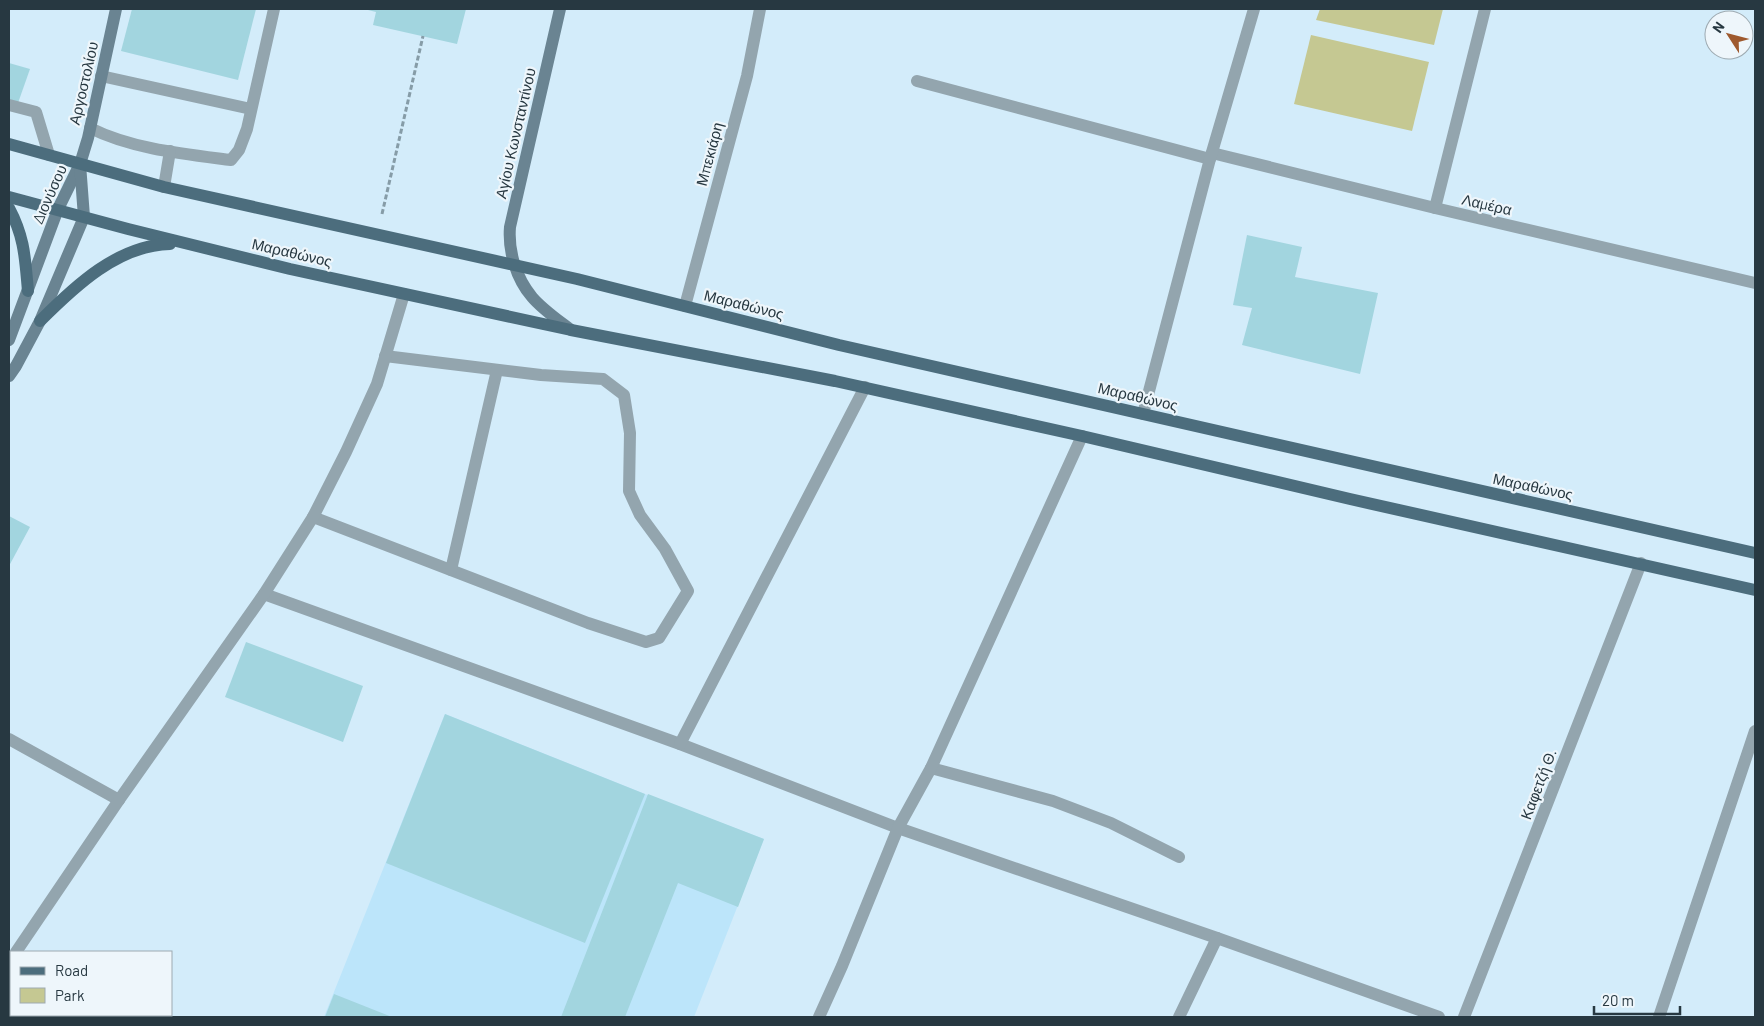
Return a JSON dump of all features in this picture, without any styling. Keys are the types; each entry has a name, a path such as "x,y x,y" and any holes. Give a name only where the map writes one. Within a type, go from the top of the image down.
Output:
{"main road":[{"name":"Μαραθώνος","path":"9,144 164,187 514,265 839,345 1755,553"},
{"name":"Μαραθώνος","path":"9,197 128,230 290,269 570,330 865,387 1755,590"},
{"path":"9,208 21,234 28,291"},
{"path":"40,321 65,296 92,274 108,264 155,245 190,244"}],"street":[{"name":"Αργοστολίου","path":"80,164 90,128 116,9"},
{"path":"90,128 109,138 170,151 231,160 239,150 247,128 274,9"},
{"name":"Αγίου Κωνσταντίνου","path":"514,265 509,239 510,227 560,9"},
{"name":"Μπεκιάρη","path":"685,306 747,76 760,9"},
{"path":"1142,414 1211,156 1254,9"},
{"path":"1434,208 1485,9"},
{"path":"101,76 251,109"},
{"name":"Λαμέρα","path":"917,80 1211,156 1755,283"},
{"path":"9,105 36,112 49,155"},
{"path":"164,187 170,151"},
{"name":"Διονύσου","path":"9,340 58,210 80,164"},
{"name":"Διονύσου","path":"9,376 40,321 84,217 80,164"},
{"name":"Μαραθώνος","path":"514,265 533,298 570,330"},
{"path":"17,951 119,800 264,594 313,518 373,393 404,294"},
{"path":"313,518 588,623 646,642 659,638 688,591 665,549 640,516 629,491 630,432 624,395 603,379 541,375 385,356"},
{"path":"451,570 497,370"},
{"path":"680,744 865,387"},
{"path":"819,1017 842,966 898,828 931,768 1082,436"},
{"name":"Καφετζή Θ.","path":"1464,1017 1641,563"},
{"path":"264,594 680,744 898,828 1217,938 1438,1017"},
{"path":"1659,1017 1755,731"},
{"path":"9,739 119,800"},
{"path":"931,768 1053,802 1110,823 1179,857"},
{"path":"1179,1017 1217,938"}],"path":[{"path":"377,235 423,36"}],"shaded area":[{"path":"445,714 645,794 764,839 694,1017 324,1017"}],"green space":[{"path":"1320,9 1443,9 1434,45 1316,20"},
{"path":"1311,35 1429,62 1412,131 1294,104"}],"building":[{"path":"132,9 256,9 238,80 121,51"},
{"path":"364,9 466,9 457,44 373,25 376,12"},
{"path":"9,63 30,69 18,103 9,100"},
{"path":"1247,235 1302,247 1295,277 1378,293 1360,374 1242,345 1252,308 1233,305"},
{"path":"9,516 30,527 9,566"},
{"path":"246,642 363,686 343,742 225,697"},
{"path":"445,714 645,794 585,943 386,863"},
{"path":"648,794 764,839 738,907 678,883 625,1017 561,1017"},
{"path":"334,994 392,1017 325,1017"}]}
